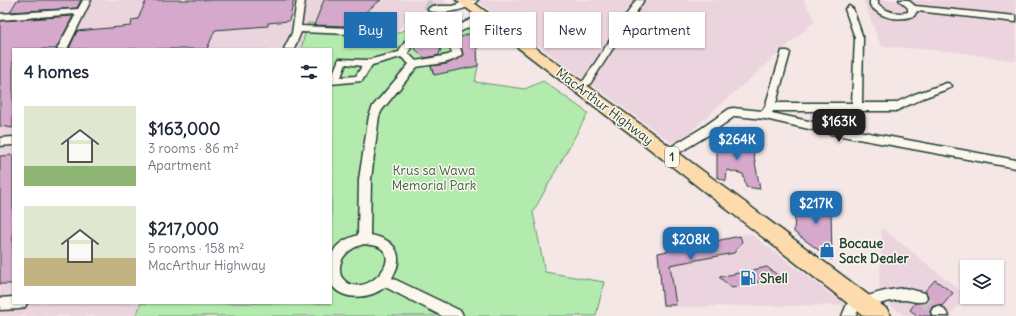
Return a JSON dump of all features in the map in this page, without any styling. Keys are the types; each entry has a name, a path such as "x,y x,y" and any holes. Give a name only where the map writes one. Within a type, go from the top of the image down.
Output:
{"highway":[{"name":"MacArthur Highway","path":"468,1 480,12"},
{"name":"MacArthur Highway","path":"527,48 880,316"}],"street":[{"path":"62,48 87,0"},
{"path":"289,48 292,45 297,29 301,0"},
{"path":"579,87 587,82 640,0"},
{"path":"874,0 874,5 877,9 893,16 900,17 911,14 913,10 912,8"},
{"path":"903,0 912,8 1016,19"},
{"path":"432,8 442,10 468,1"},
{"path":"849,9 859,38 857,107"},
{"path":"0,17 81,11"},
{"path":"297,29 344,31"},
{"path":"403,54 406,48"},
{"path":"364,238 365,179 374,116 380,104 414,64 450,58 457,54 456,48"},
{"path":"368,63 359,79 333,80 342,61 368,63 403,54"},
{"path":"403,54 414,64"},
{"path":"767,111 785,54"},
{"path":"668,154 706,131 733,112 896,107 919,96 947,86"},
{"path":"767,111 831,130 1016,164"},
{"path":"0,142 12,141"},
{"path":"364,238 382,242 389,248 392,254 393,262 390,273 384,280 372,288 361,291 349,290 340,286 335,280 332,271 336,256 350,243 364,238"},
{"path":"384,280 456,316"},
{"path":"849,316 852,308 863,303 904,294 920,297"},
{"path":"0,304 12,303"}],"shaded area":[{"path":"0,0 443,0 458,12 405,12 405,22 397,32 397,12 344,12 344,27 309,23 301,48 12,48 12,304 141,304 136,316 0,316"},
{"path":"476,0 804,0 815,21 675,145 536,44 536,12 492,12"},
{"path":"863,0 1016,0 1016,61 958,52 881,46"},
{"path":"882,228 960,290 960,304 949,316 906,316 879,297"},
{"path":"749,233 846,305 662,307 657,252"}],"green space":[{"name":"Krus sa Wawa Memorial Park","path":"468,19 470,21 470,48 477,48 478,66 475,82 525,89 543,81 588,113 533,212 545,272 604,282 596,316 136,316 141,304 332,304 332,48 301,48 308,23 344,28 344,48 397,48 397,33 405,30 405,48 462,48 462,22"}],"building":[{"path":"17,0 81,0 77,8 10,12"},
{"path":"294,0 289,21 268,23 268,26 215,30 207,48 69,48 77,31 131,26 132,20 138,19 146,1"},
{"path":"324,0 381,0 365,12 344,12 344,26 314,25"},
{"path":"73,16 57,48 12,48 12,128 0,126 0,21"},
{"path":"470,33 470,48 477,48 478,66 434,75 431,66 447,64 463,56 461,48 462,37"},
{"path":"414,48 441,48 439,55 425,58"},
{"path":"717,135 737,141 738,144 752,146 760,189 746,187 743,174 727,170 726,181 717,177"},
{"path":"12,155 12,284 0,284 0,156"},
{"path":"815,193 829,197 829,207 831,208 832,260 794,232 795,215 800,216 800,204 815,208"},
{"path":"740,236 742,242 734,253 670,265 676,305 663,305 658,253"},
{"name":"Shell","path":"767,267 780,277 732,288 719,277"},
{"path":"935,280 953,293 942,306 937,305 932,307 930,311 931,316 918,316 910,310 915,303 926,302 928,296 925,291"}],"tunnel":[{"path":"426,3 432,9"},
{"path":"920,297 938,312"}],"place":[{"name":"Bocaue Sack Dealer","path":"827,250"},
{"name":"Shell","path":"748,278"}]}
